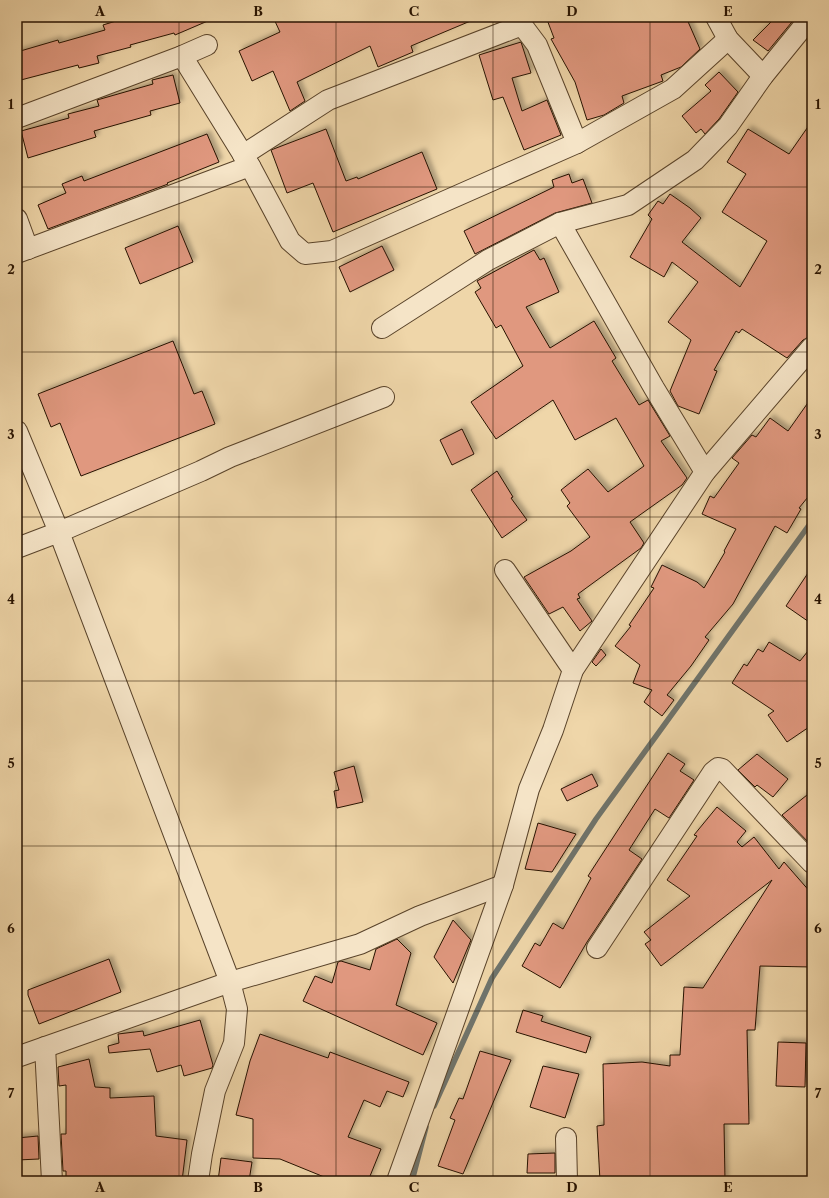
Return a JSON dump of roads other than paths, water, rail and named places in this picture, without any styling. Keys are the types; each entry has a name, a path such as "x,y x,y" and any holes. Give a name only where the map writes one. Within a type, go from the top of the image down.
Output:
{"street":[{"path":"716,17 728,39 763,76"},
{"path":"382,328 488,260 560,223 628,205 656,188 695,160 728,126 763,76 811,17"},
{"path":"17,218 22,251 247,161 328,100 520,21 537,45 577,143"},
{"path":"182,56 247,161 290,241 305,254 332,250 577,143 673,89 728,39"},
{"path":"17,118 182,56 207,45"},
{"path":"560,223 705,472"},
{"path":"396,1181 503,885 529,789 553,730 573,670 705,472 812,347"},
{"path":"17,548 59,532 230,457 384,397"},
{"path":"17,431 59,532 230,982 237,1009 234,1043 215,1091 198,1181"},
{"path":"505,570 573,670"},
{"path":"597,948 713,772 718,768 722,769 812,863"},
{"path":"17,1057 230,982 360,944 420,916 503,885"},
{"path":"44,1047 52,1181"},
{"path":"566,1138 568,1181"}],"waterway":[{"path":"434,1106 492,978 596,819 812,521"},
{"path":"412,1181 426,1127"}]}
